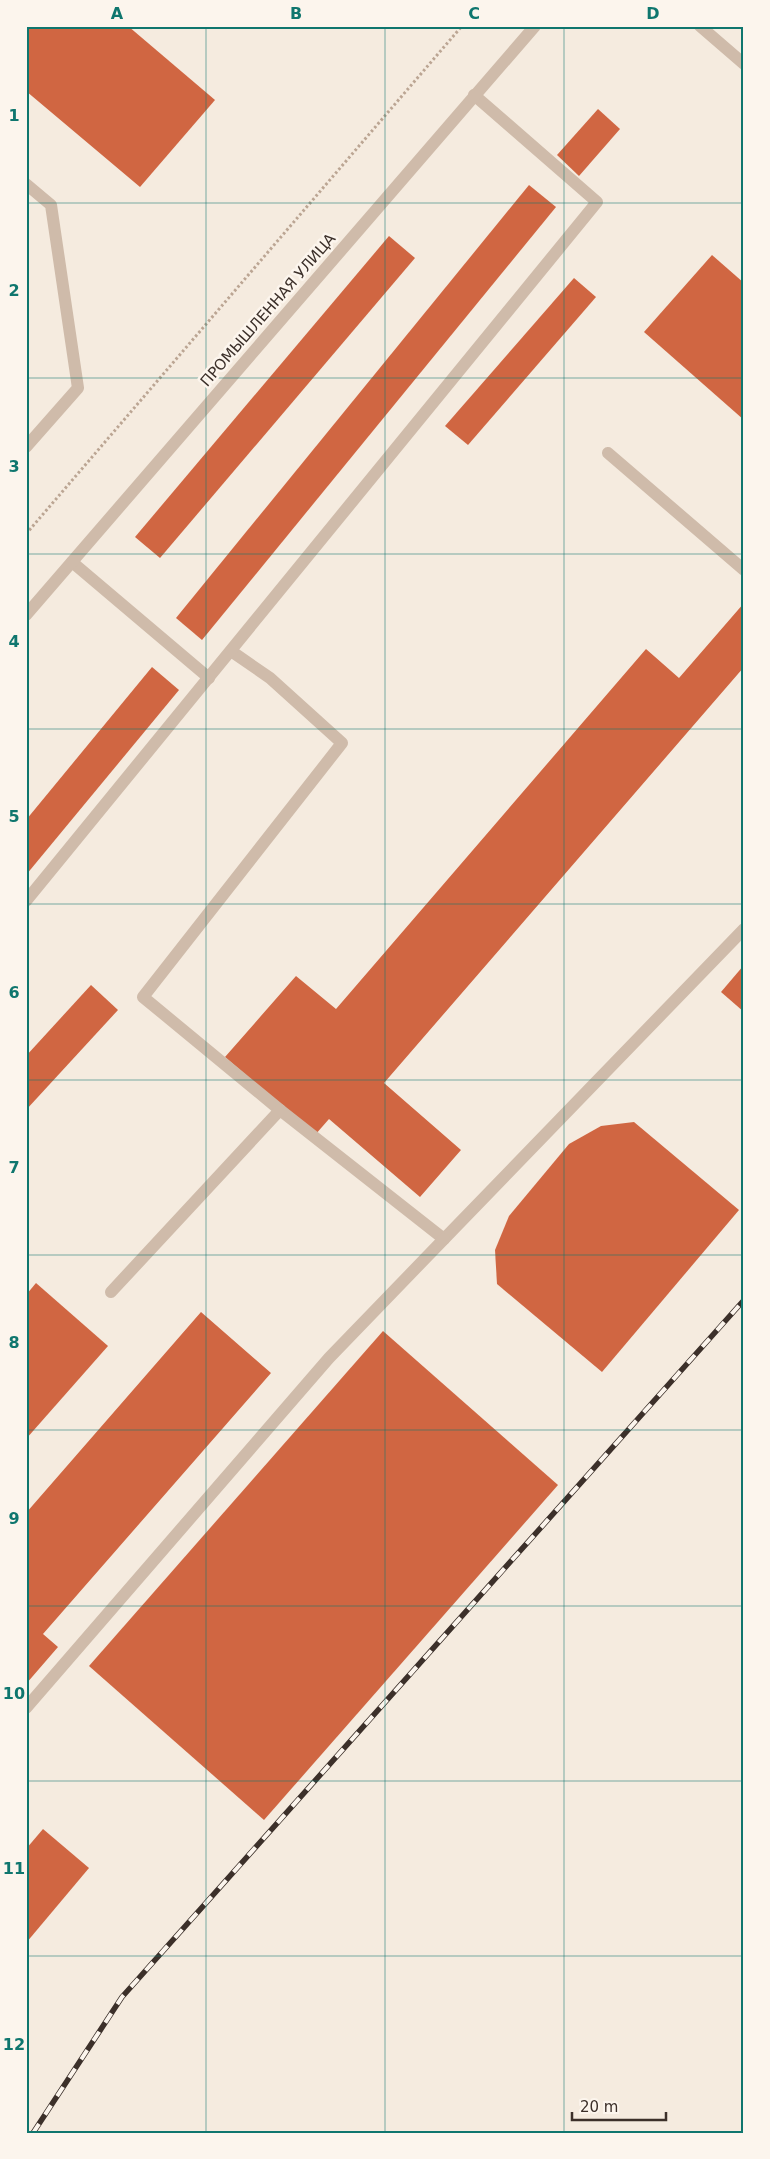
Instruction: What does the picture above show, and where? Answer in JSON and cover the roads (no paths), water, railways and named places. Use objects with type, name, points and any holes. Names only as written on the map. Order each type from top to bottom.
[{"type":"street","name":"ПРОМЫШЛЕННАЯ УЛИЦА","points":[[26,615],[535,26]]},
{"type":"street","points":[[700,26],[744,64]]},
{"type":"street","points":[[26,901],[597,202],[474,95]]},
{"type":"street","points":[[26,184],[51,205],[78,388],[26,447]]},
{"type":"street","points":[[608,453],[744,570]]},
{"type":"street","points":[[72,562],[209,678]]},
{"type":"street","points":[[231,651],[270,678],[342,743],[143,997],[280,1110],[444,1239]]},
{"type":"street","points":[[26,1708],[329,1358],[744,929]]},
{"type":"street","points":[[112,1292],[280,1110]]},
{"type":"railway","points":[[33,2133],[122,1997],[744,1300]]}]
